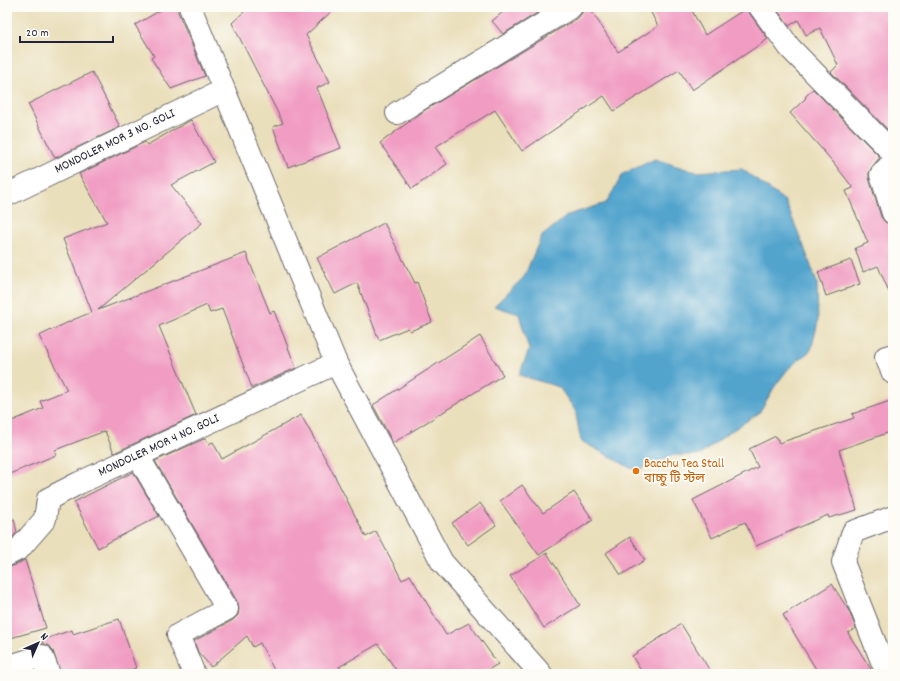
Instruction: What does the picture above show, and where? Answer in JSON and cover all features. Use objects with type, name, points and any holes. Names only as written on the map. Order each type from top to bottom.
[{"type":"street","points":[[190,7],[336,363],[442,562],[541,674]]},
{"type":"street","points":[[397,113],[571,7]]},
{"type":"street","points":[[760,7],[795,53],[888,148],[893,147]]},
{"type":"street","name":"MONDOLER MOR 3 NO. GOLI","points":[[7,195],[224,90]]},
{"type":"street","points":[[893,162],[881,174],[893,213]]},
{"type":"street","points":[[893,355],[886,357],[893,373]]},
{"type":"street","name":"MONDOLER MOR 4 NO. GOLI","points":[[7,555],[19,549],[45,519],[48,499],[336,363]]},
{"type":"street","points":[[138,456],[227,609],[178,635],[194,674]]},
{"type":"street","points":[[886,674],[843,562],[853,532],[893,517]]},
{"type":"street","points":[[7,667],[42,656],[49,674]]},
{"type":"water","points":[[655,159],[696,172],[742,169],[785,201],[817,283],[818,322],[811,350],[789,368],[775,386],[759,413],[727,434],[700,455],[674,455],[636,471],[581,441],[575,410],[559,387],[519,375],[529,350],[519,314],[494,306],[524,277],[541,237],[568,215],[606,203],[623,174]]},
{"type":"building","points":[[166,7],[178,7],[178,12],[205,76],[171,89],[151,58],[154,56],[135,25]]},
{"type":"building","points":[[249,7],[336,7],[306,35],[330,82],[317,88],[341,148],[288,167],[273,127],[283,123],[232,23]]},
{"type":"building","points":[[509,7],[547,7],[503,34],[492,21]]},
{"type":"building","points":[[583,7],[589,7],[618,52],[658,26],[648,7],[690,7],[705,35],[748,7],[750,14],[768,39],[692,90],[679,70],[614,111],[604,96],[522,151],[495,110],[435,147],[447,164],[412,189],[380,143],[425,110],[578,18],[582,13]]},
{"type":"building","points":[[775,7],[893,7],[893,135],[831,72],[838,65],[820,28],[806,35],[798,20],[789,26]]},
{"type":"building","points":[[92,72],[120,127],[55,158],[28,104]]},
{"type":"building","points":[[813,89],[880,157],[872,167],[869,173],[869,178],[881,217],[885,222],[893,225],[893,301],[878,266],[863,272],[855,248],[868,243],[846,191],[853,188],[833,162],[790,113]]},
{"type":"building","points":[[191,120],[214,162],[171,185],[202,223],[98,310],[246,253],[270,313],[274,311],[296,368],[252,388],[222,309],[210,313],[207,305],[159,326],[196,415],[114,453],[105,431],[55,450],[56,455],[7,475],[7,423],[43,408],[40,401],[67,390],[39,336],[92,312],[63,239],[107,222],[79,174],[145,142],[147,145]]},
{"type":"building","points":[[384,223],[415,283],[417,282],[432,322],[410,331],[408,328],[379,340],[357,283],[335,294],[317,258]]},
{"type":"building","points":[[851,260],[860,284],[826,296],[818,272]]},
{"type":"building","points":[[480,336],[503,375],[393,443],[373,405]]},
{"type":"building","points":[[893,400],[893,431],[839,450],[857,510],[829,518],[828,515],[756,546],[745,522],[712,538],[693,500],[758,467],[749,449],[776,436],[779,443],[854,418],[852,414]]},
{"type":"building","points":[[301,415],[366,537],[376,531],[402,580],[410,575],[446,635],[469,623],[498,664],[481,674],[399,674],[378,644],[339,667],[343,674],[276,674],[260,643],[253,647],[247,636],[211,667],[198,652],[194,641],[233,620],[238,615],[238,603],[155,461],[206,438],[208,444],[213,442],[222,459]]},
{"type":"building","points":[[133,472],[159,516],[98,548],[74,502]]},
{"type":"building","points":[[522,485],[543,513],[574,492],[593,520],[539,555],[500,501]]},
{"type":"building","points":[[480,503],[496,525],[468,545],[452,523]]},
{"type":"building","points":[[14,519],[17,532],[7,541],[7,520]]},
{"type":"building","points":[[630,537],[645,560],[621,575],[606,553]]},
{"type":"building","points":[[547,553],[580,605],[544,628],[510,576]]},
{"type":"building","points":[[25,560],[46,628],[7,639],[7,567],[13,566]]},
{"type":"building","points":[[832,584],[849,611],[856,628],[848,633],[874,674],[819,674],[783,615]]},
{"type":"building","points":[[119,619],[136,668],[118,674],[61,674],[50,646],[43,644],[42,640],[72,630],[73,634]]},
{"type":"building","points":[[681,624],[712,674],[643,674],[632,656]]},
{"type":"place","name":"Bacchu Tea Stall বাচ্চু টি স্টল","points":[[636,471]]}]
